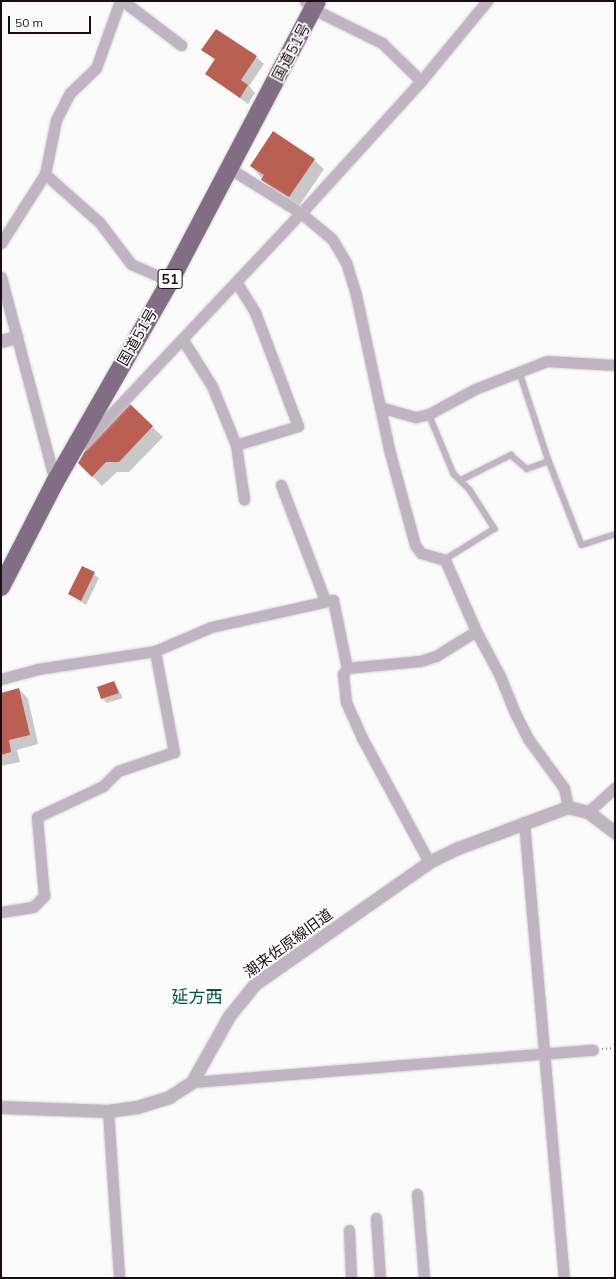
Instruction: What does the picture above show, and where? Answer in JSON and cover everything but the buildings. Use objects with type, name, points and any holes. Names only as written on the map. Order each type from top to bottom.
[{"type":"highway","name":"国道51号","points":[[1,588],[66,462],[170,281],[312,4]]},
{"type":"street","points":[[1,243],[45,174],[56,120],[70,93],[96,68],[122,1],[181,45]]},
{"type":"street","points":[[66,462],[237,283],[301,213],[421,81],[487,1]]},
{"type":"street","points":[[312,4],[382,44],[421,81]]},
{"type":"street","points":[[229,168],[301,213],[332,239],[346,262],[380,407],[415,545],[421,553],[445,560],[476,632],[500,676],[514,713],[529,740],[564,788],[568,807],[588,812],[615,832]]},
{"type":"street","points":[[45,174],[100,223],[132,264],[170,281]]},
{"type":"street","points":[[1,277],[16,337],[47,446],[55,482]]},
{"type":"street","points":[[236,445],[298,426],[255,312],[237,283]]},
{"type":"street","points":[[1,341],[16,337]]},
{"type":"street","points":[[183,340],[212,386],[236,445],[244,499]]},
{"type":"street","points":[[380,407],[416,417],[429,414],[475,389],[519,370],[547,361],[615,365]]},
{"type":"street","points":[[281,485],[325,600]]},
{"type":"street","points":[[1,678],[38,669],[155,651],[211,626],[274,614],[325,600],[333,600],[347,668],[343,674],[346,702],[362,738],[430,862]]},
{"type":"street","points":[[347,668],[420,661],[436,656],[476,632]]},
{"type":"street","points":[[1,912],[33,907],[44,896],[37,817],[103,786],[118,771],[174,752],[155,651]]},
{"type":"street","points":[[588,812],[615,788]]},
{"type":"street","name":"潮来佐原線旧道","points":[[1,1107],[108,1111],[154,1103],[182,1090],[192,1082],[229,1016],[255,984],[430,862],[524,822],[568,807]]},
{"type":"street","points":[[524,822],[546,1054],[564,1278]]},
{"type":"street","points":[[192,1082],[593,1050]]},
{"type":"street","points":[[108,1111],[119,1278]]},
{"type":"street","points":[[417,1194],[424,1278]]},
{"type":"street","points":[[376,1218],[380,1278]]},
{"type":"street","points":[[349,1230],[351,1278]]},
{"type":"lane","points":[[519,370],[549,461],[582,545],[615,534]]},
{"type":"lane","points":[[429,414],[454,474],[470,490],[495,529],[445,560]]},
{"type":"lane","points":[[461,480],[511,455],[526,469],[549,461]]},
{"type":"district","name":"延方西","points":[[197,997]]}]
